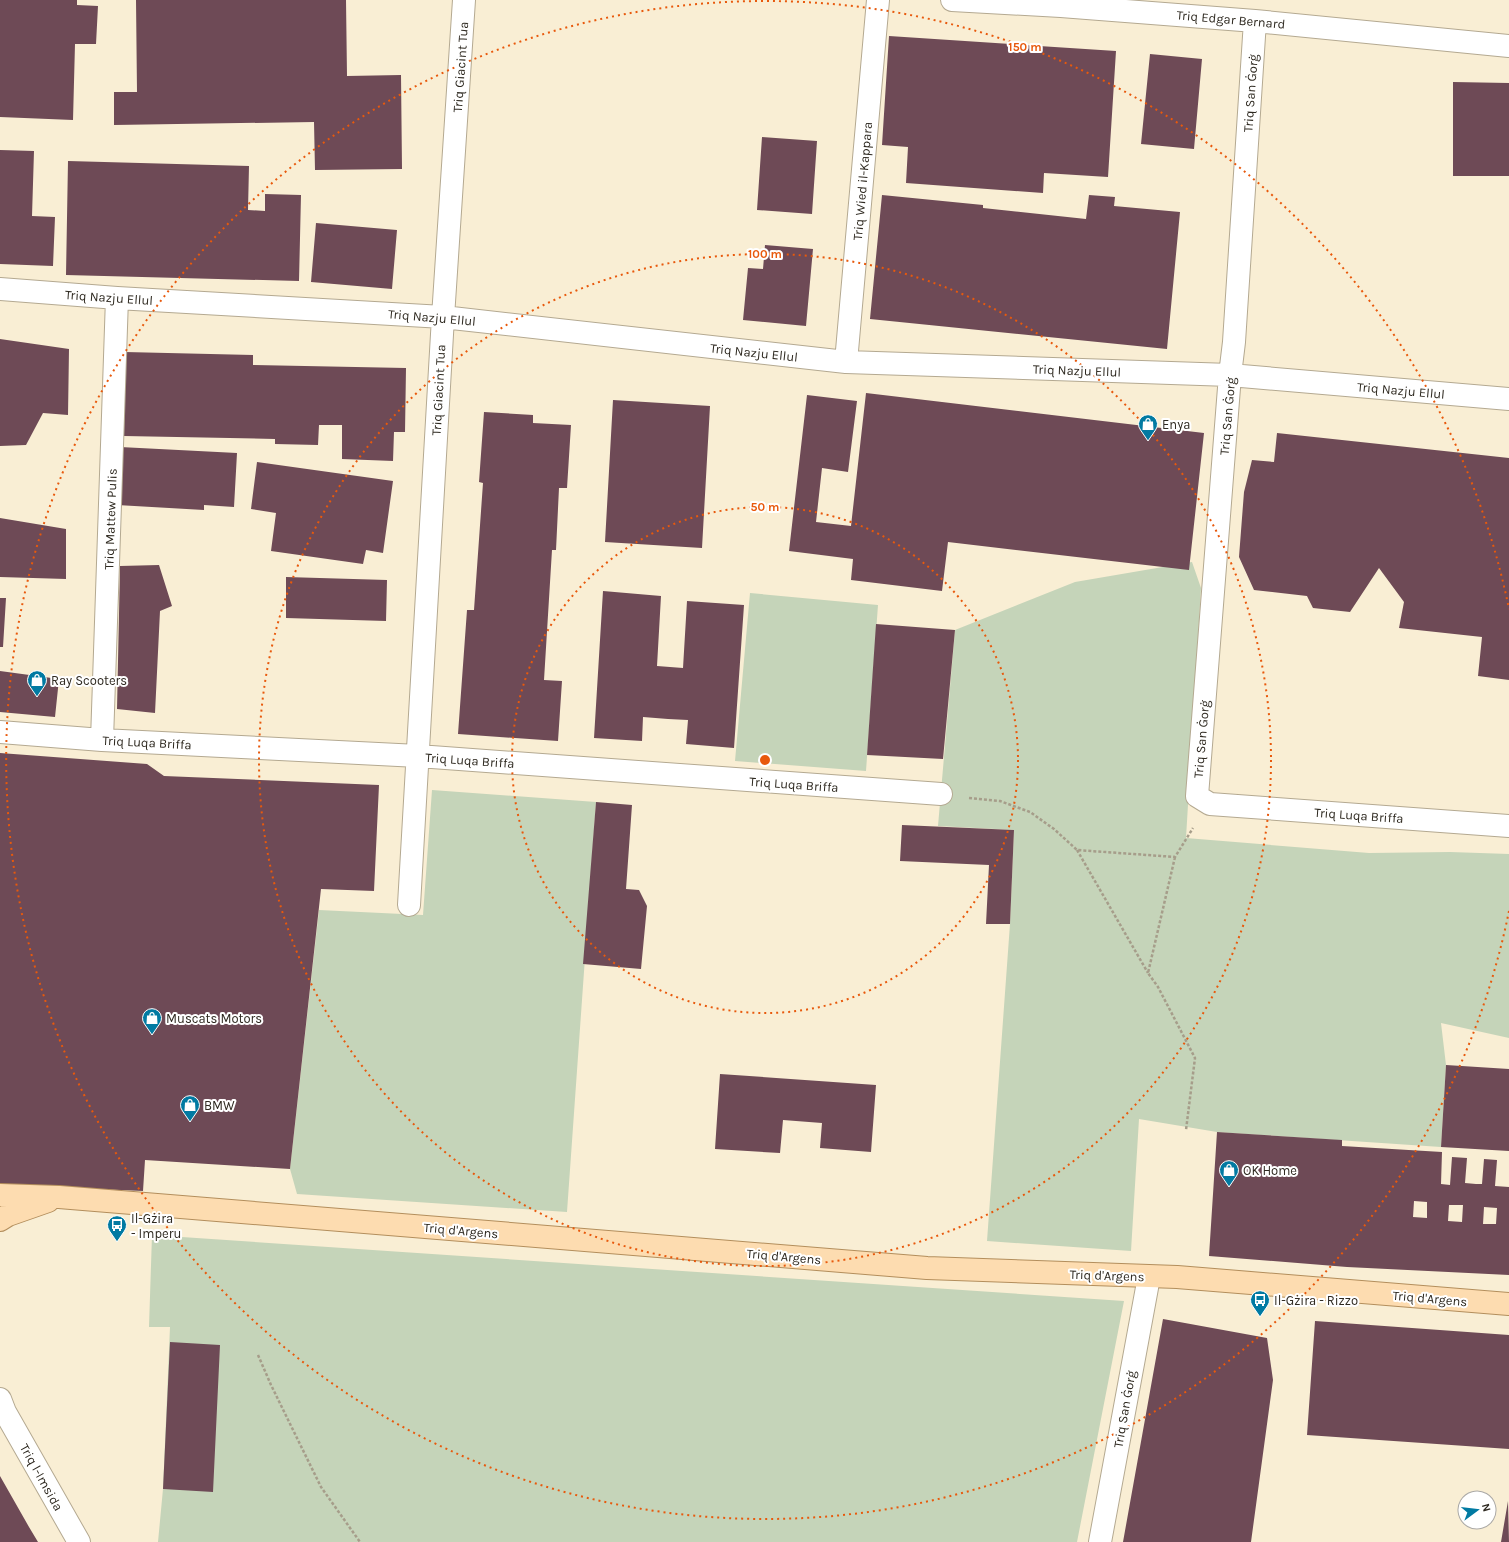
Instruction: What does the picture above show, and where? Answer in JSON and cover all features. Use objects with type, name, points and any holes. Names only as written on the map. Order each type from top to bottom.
[{"type":"main road","name":"Triq d'Argens","points":[[0,1195],[59,1197],[927,1268],[1177,1277],[1509,1304]]},
{"type":"main road","name":"Triq d'Argens","points":[[0,1220],[8,1215],[59,1197]]},
{"type":"street","name":"Triq Giacint Tua","points":[[409,905],[442,317],[464,0]]},
{"type":"street","name":"Triq Wied il-Kappara","points":[[846,362],[878,0]]},
{"type":"street","name":"Triq Edgar Bernard","points":[[952,0],[1061,3],[1254,20],[1509,46]]},
{"type":"street","name":"Triq San Ġorġ","points":[[1210,804],[1197,796],[1230,375],[1234,342],[1254,20]]},
{"type":"street","name":"Triq Nazju Ellul","points":[[0,289],[117,298],[442,317],[846,362],[1230,375],[1509,399]]},
{"type":"street","name":"Triq Mattew Pulis","points":[[102,740],[117,298]]},
{"type":"street","name":"Triq Luqa Briffa","points":[[0,732],[102,740],[418,756],[941,794]]},
{"type":"street","name":"Triq Luqa Briffa","points":[[1210,804],[1509,826]]},
{"type":"street","name":"Triq San Ġorġ","points":[[1100,1542],[1149,1277]]},
{"type":"street","name":"Triq l-Imsida","points":[[2,1406],[79,1542]]},
{"type":"path","points":[[941,794],[1000,801],[1030,812],[1054,829],[1077,850],[1148,973],[1158,987],[1195,1058],[1186,1130]]},
{"type":"path","points":[[1148,973],[1175,857],[1186,838],[1210,804]]},
{"type":"path","points":[[1077,850],[1175,857]]},
{"type":"path","points":[[258,1354],[271,1385],[321,1487],[360,1542]]},
{"type":"green space","points":[[1192,562],[1201,588],[1186,838],[1369,853],[1450,852],[1509,854],[1509,1038],[1441,1023],[1446,1065],[1441,1147],[1217,1132],[1139,1119],[1131,1251],[987,1241],[1010,924],[1014,830],[938,826],[955,630],[1075,582]]},
{"type":"green space","points":[[750,593],[878,605],[866,771],[735,761]]},
{"type":"green space","points":[[432,790],[596,802],[567,1212],[297,1194],[290,1169],[319,910],[423,915]]},
{"type":"green space","points":[[152,1235],[1124,1301],[1077,1542],[158,1542],[163,1489],[170,1327],[149,1327]]},
{"type":"building","points":[[0,0],[77,0],[77,5],[98,6],[96,44],[75,44],[73,120],[0,117]]},
{"type":"building","points":[[136,0],[346,0],[347,76],[401,75],[402,169],[315,170],[314,122],[114,125],[114,92],[137,92]]},
{"type":"building","points":[[889,36],[1116,51],[1108,177],[1044,173],[1043,193],[906,183],[908,147],[882,145]]},
{"type":"building","points":[[1150,54],[1202,59],[1194,149],[1141,144]]},
{"type":"building","points":[[1453,82],[1509,83],[1509,176],[1453,176]]},
{"type":"building","points":[[762,137],[817,141],[812,214],[757,210]]},
{"type":"building","points":[[0,150],[34,151],[32,216],[55,217],[53,266],[0,264]]},
{"type":"building","points":[[68,161],[249,166],[248,210],[265,211],[265,194],[301,195],[299,281],[66,275]]},
{"type":"building","points":[[882,195],[983,205],[983,208],[1086,219],[1089,195],[1115,197],[1114,206],[1180,212],[1167,349],[870,319]]},
{"type":"building","points":[[316,223],[397,230],[392,289],[311,282]]},
{"type":"building","points":[[765,245],[813,249],[806,326],[743,320],[748,268],[763,269]]},
{"type":"building","points":[[0,339],[69,349],[68,415],[43,413],[26,445],[0,446]]},
{"type":"building","points":[[125,352],[253,355],[253,365],[406,368],[405,432],[394,432],[393,461],[342,459],[342,425],[319,425],[318,445],[275,444],[275,439],[124,436]]},
{"type":"building","points":[[866,393],[1204,433],[1189,570],[948,542],[942,591],[851,580],[853,559],[789,551],[807,395],[857,401],[848,472],[822,468],[816,522],[851,526]]},
{"type":"building","points":[[613,400],[710,406],[702,548],[605,542]]},
{"type":"building","points":[[484,412],[533,415],[533,423],[571,425],[567,488],[559,488],[556,550],[552,550],[544,680],[562,681],[558,741],[458,734],[467,610],[474,610],[483,483],[479,482]]},
{"type":"building","points":[[1277,433],[1509,458],[1509,680],[1478,676],[1482,637],[1399,628],[1404,602],[1379,568],[1350,612],[1313,608],[1307,596],[1254,590],[1239,557],[1244,492],[1252,460],[1274,462]]},
{"type":"building","points":[[120,447],[237,453],[234,507],[204,505],[204,510],[117,505]]},
{"type":"building","points":[[257,462],[393,481],[383,553],[366,550],[363,564],[271,551],[276,513],[251,509]]},
{"type":"building","points":[[0,518],[66,529],[66,579],[0,577]]},
{"type":"building","points":[[159,565],[172,606],[160,611],[155,713],[117,709],[120,566]]},
{"type":"building","points":[[286,577],[387,580],[386,621],[286,618]]},
{"type":"building","points":[[603,591],[661,596],[657,666],[683,668],[687,601],[744,605],[734,748],[686,744],[688,720],[643,717],[642,741],[594,738]]},
{"type":"building","points":[[0,598],[6,598],[3,647],[0,647]]},
{"type":"building","points":[[876,624],[955,630],[943,759],[867,755]]},
{"type":"building","points":[[0,671],[59,679],[55,717],[0,712]]},
{"type":"building","name":"Muscats Motors","points":[[0,753],[147,764],[164,776],[379,785],[374,891],[321,889],[290,1169],[145,1160],[143,1191],[0,1185]]},
{"type":"building","points":[[596,802],[632,805],[626,889],[639,890],[647,906],[641,969],[583,964]]},
{"type":"building","points":[[902,825],[1014,830],[1010,924],[986,924],[989,865],[900,861]]},
{"type":"building","points":[[1446,1065],[1509,1069],[1509,1151],[1441,1147]]},
{"type":"building","points":[[720,1074],[876,1085],[871,1152],[820,1148],[822,1123],[783,1120],[780,1153],[715,1149]]},
{"type":"building","points":[[1217,1132],[1342,1140],[1342,1146],[1442,1152],[1441,1184],[1450,1185],[1452,1157],[1467,1158],[1465,1183],[1476,1184],[1482,1184],[1484,1159],[1497,1160],[1495,1186],[1509,1187],[1509,1275],[1347,1267],[1209,1256]],"holes":[[[1414,1201],[1427,1202],[1427,1218],[1413,1217]],[[1449,1205],[1463,1205],[1462,1222],[1448,1221]],[[1484,1207],[1497,1208],[1496,1224],[1483,1224]]]},
{"type":"building","points":[[1163,1319],[1267,1338],[1273,1380],[1251,1542],[1123,1542]]},
{"type":"building","points":[[1315,1321],[1509,1335],[1509,1449],[1307,1435]]},
{"type":"building","points":[[170,1342],[220,1345],[213,1492],[163,1489]]},
{"type":"building","points":[[0,1476],[29,1527],[38,1542],[0,1542]]},
{"type":"building","points":[[1508,1501],[1509,1542],[1501,1542]]},
{"type":"place","name":"Enya","points":[[1148,441]]},
{"type":"place","name":"Ray Scooters","points":[[37,697]]},
{"type":"place","name":"Muscats Motors","points":[[152,1035]]},
{"type":"place","name":"BMW","points":[[190,1122]]},
{"type":"place","name":"OK Home","points":[[1229,1187]]},
{"type":"place","name":"Il-Gżira - Imperu","points":[[117,1242]]},
{"type":"place","name":"Il-Gżira - Rizzo","points":[[1260,1317]]}]
